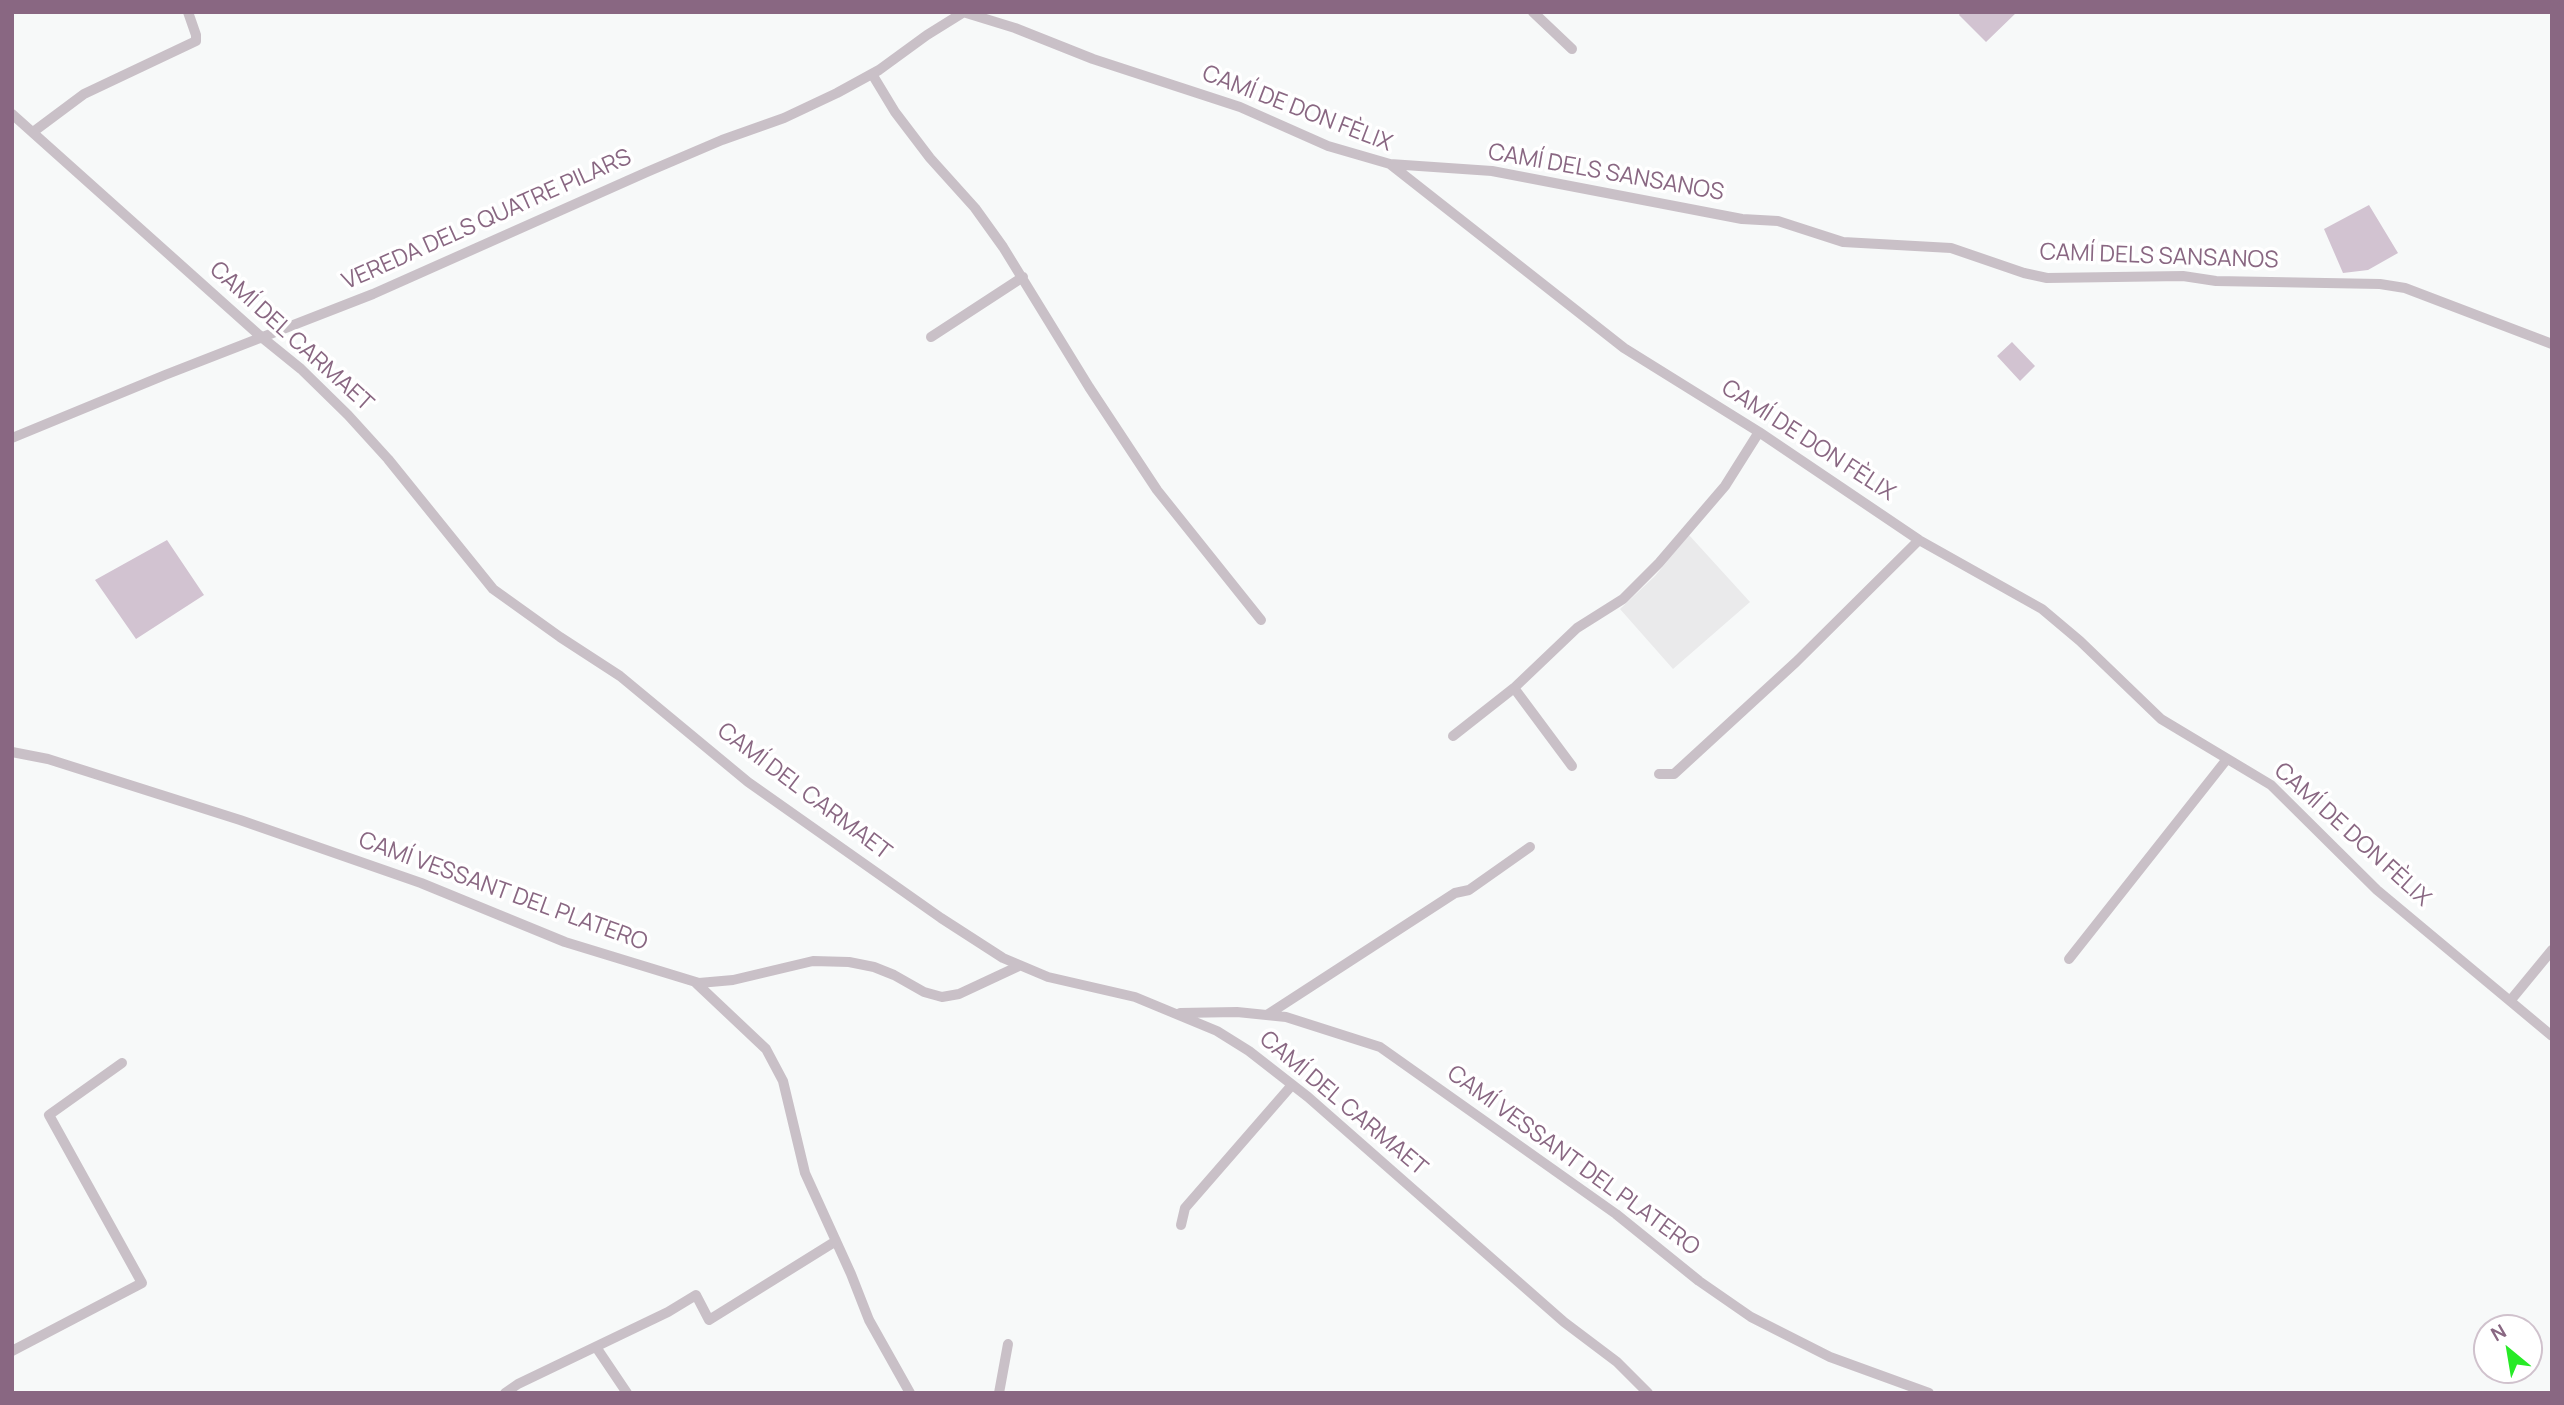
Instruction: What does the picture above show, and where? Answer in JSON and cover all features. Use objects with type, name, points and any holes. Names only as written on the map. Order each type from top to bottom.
[{"type":"street","points":[[33,132],[84,94],[196,41],[197,35],[188,12]]},
{"type":"street","name":"VEREDA DELS QUATRE PILARS","points":[[12,438],[373,294],[564,207],[722,140],[784,118],[872,74],[927,34],[964,12]]},
{"type":"street","name":"CAMÍ DE DON FÈLIX","points":[[964,12],[1015,28],[1093,60],[1240,107],[1328,146],[1390,164],[1625,348],[1759,432],[1919,540],[2042,609],[2080,640],[2161,719],[2271,785],[2377,890],[2552,1036]]},
{"type":"street","points":[[1533,12],[1572,49]]},
{"type":"street","points":[[872,74],[895,112],[930,158],[975,208],[1023,277],[1089,387],[1157,490],[1261,620]]},
{"type":"street","name":"CAMÍ DEL CARMAET","points":[[12,114],[301,369],[348,415],[388,459],[494,589],[620,676],[748,782],[941,918],[1019,966],[1048,977],[1135,997],[1217,1031],[1249,1051],[1292,1085],[1564,1322],[1617,1363],[1648,1393]]},
{"type":"street","name":"CAMÍ DELS SANSANOS","points":[[1390,164],[1492,171],[1742,219],[1778,221],[1843,242],[1951,248],[2047,278],[2183,276],[2216,281],[2380,284],[2405,288],[2552,344]]},
{"type":"street","points":[[931,337],[1023,277]]},
{"type":"street","points":[[1453,736],[1514,688],[1577,628],[1623,599],[1659,563],[1725,485],[1759,432]]},
{"type":"street","points":[[1659,775],[1674,774],[1796,662],[1919,540]]},
{"type":"street","points":[[1514,688],[1572,766]]},
{"type":"street","name":"CAMÍ VESSANT DEL PLATERO","points":[[12,752],[48,759],[240,820],[421,883],[565,942],[695,982],[733,980],[813,961],[849,962],[874,967],[924,992],[942,997],[960,995],[1019,966]]},
{"type":"street","points":[[2069,959],[2227,759]]},
{"type":"street","points":[[1268,1015],[1455,893],[1469,890],[1530,847]]},
{"type":"street","points":[[2510,1001],[2552,950]]},
{"type":"street","points":[[695,982],[766,1049],[783,1081],[805,1173],[869,1320],[910,1393]]},
{"type":"street","name":"CAMÍ VESSANT DEL PLATERO","points":[[1178,1013],[1237,1012],[1286,1017],[1380,1047],[1616,1214],[1699,1281],[1751,1317],[1830,1357],[1929,1393]]},
{"type":"street","points":[[12,1352],[142,1283],[49,1115],[122,1063]]},
{"type":"street","points":[[1181,1225],[1185,1208],[1292,1085]]},
{"type":"street","points":[[505,1393],[518,1384],[668,1312],[696,1295],[709,1320],[836,1241]]},
{"type":"street","points":[[999,1393],[1008,1343]]},
{"type":"street","points":[[596,1347],[627,1393]]},
{"type":"shaded area","points":[[1961,12],[2017,12],[1986,42],[1959,15]]},
{"type":"shaded area","points":[[2369,205],[2398,253],[2368,270],[2343,273],[2324,229]]},
{"type":"shaded area","points":[[2012,342],[2035,366],[2020,381],[1997,356]]},
{"type":"shaded area","points":[[1689,535],[1750,602],[1673,669],[1620,609],[1655,576]]},
{"type":"shaded area","points":[[167,540],[204,595],[136,639],[95,580]]}]
